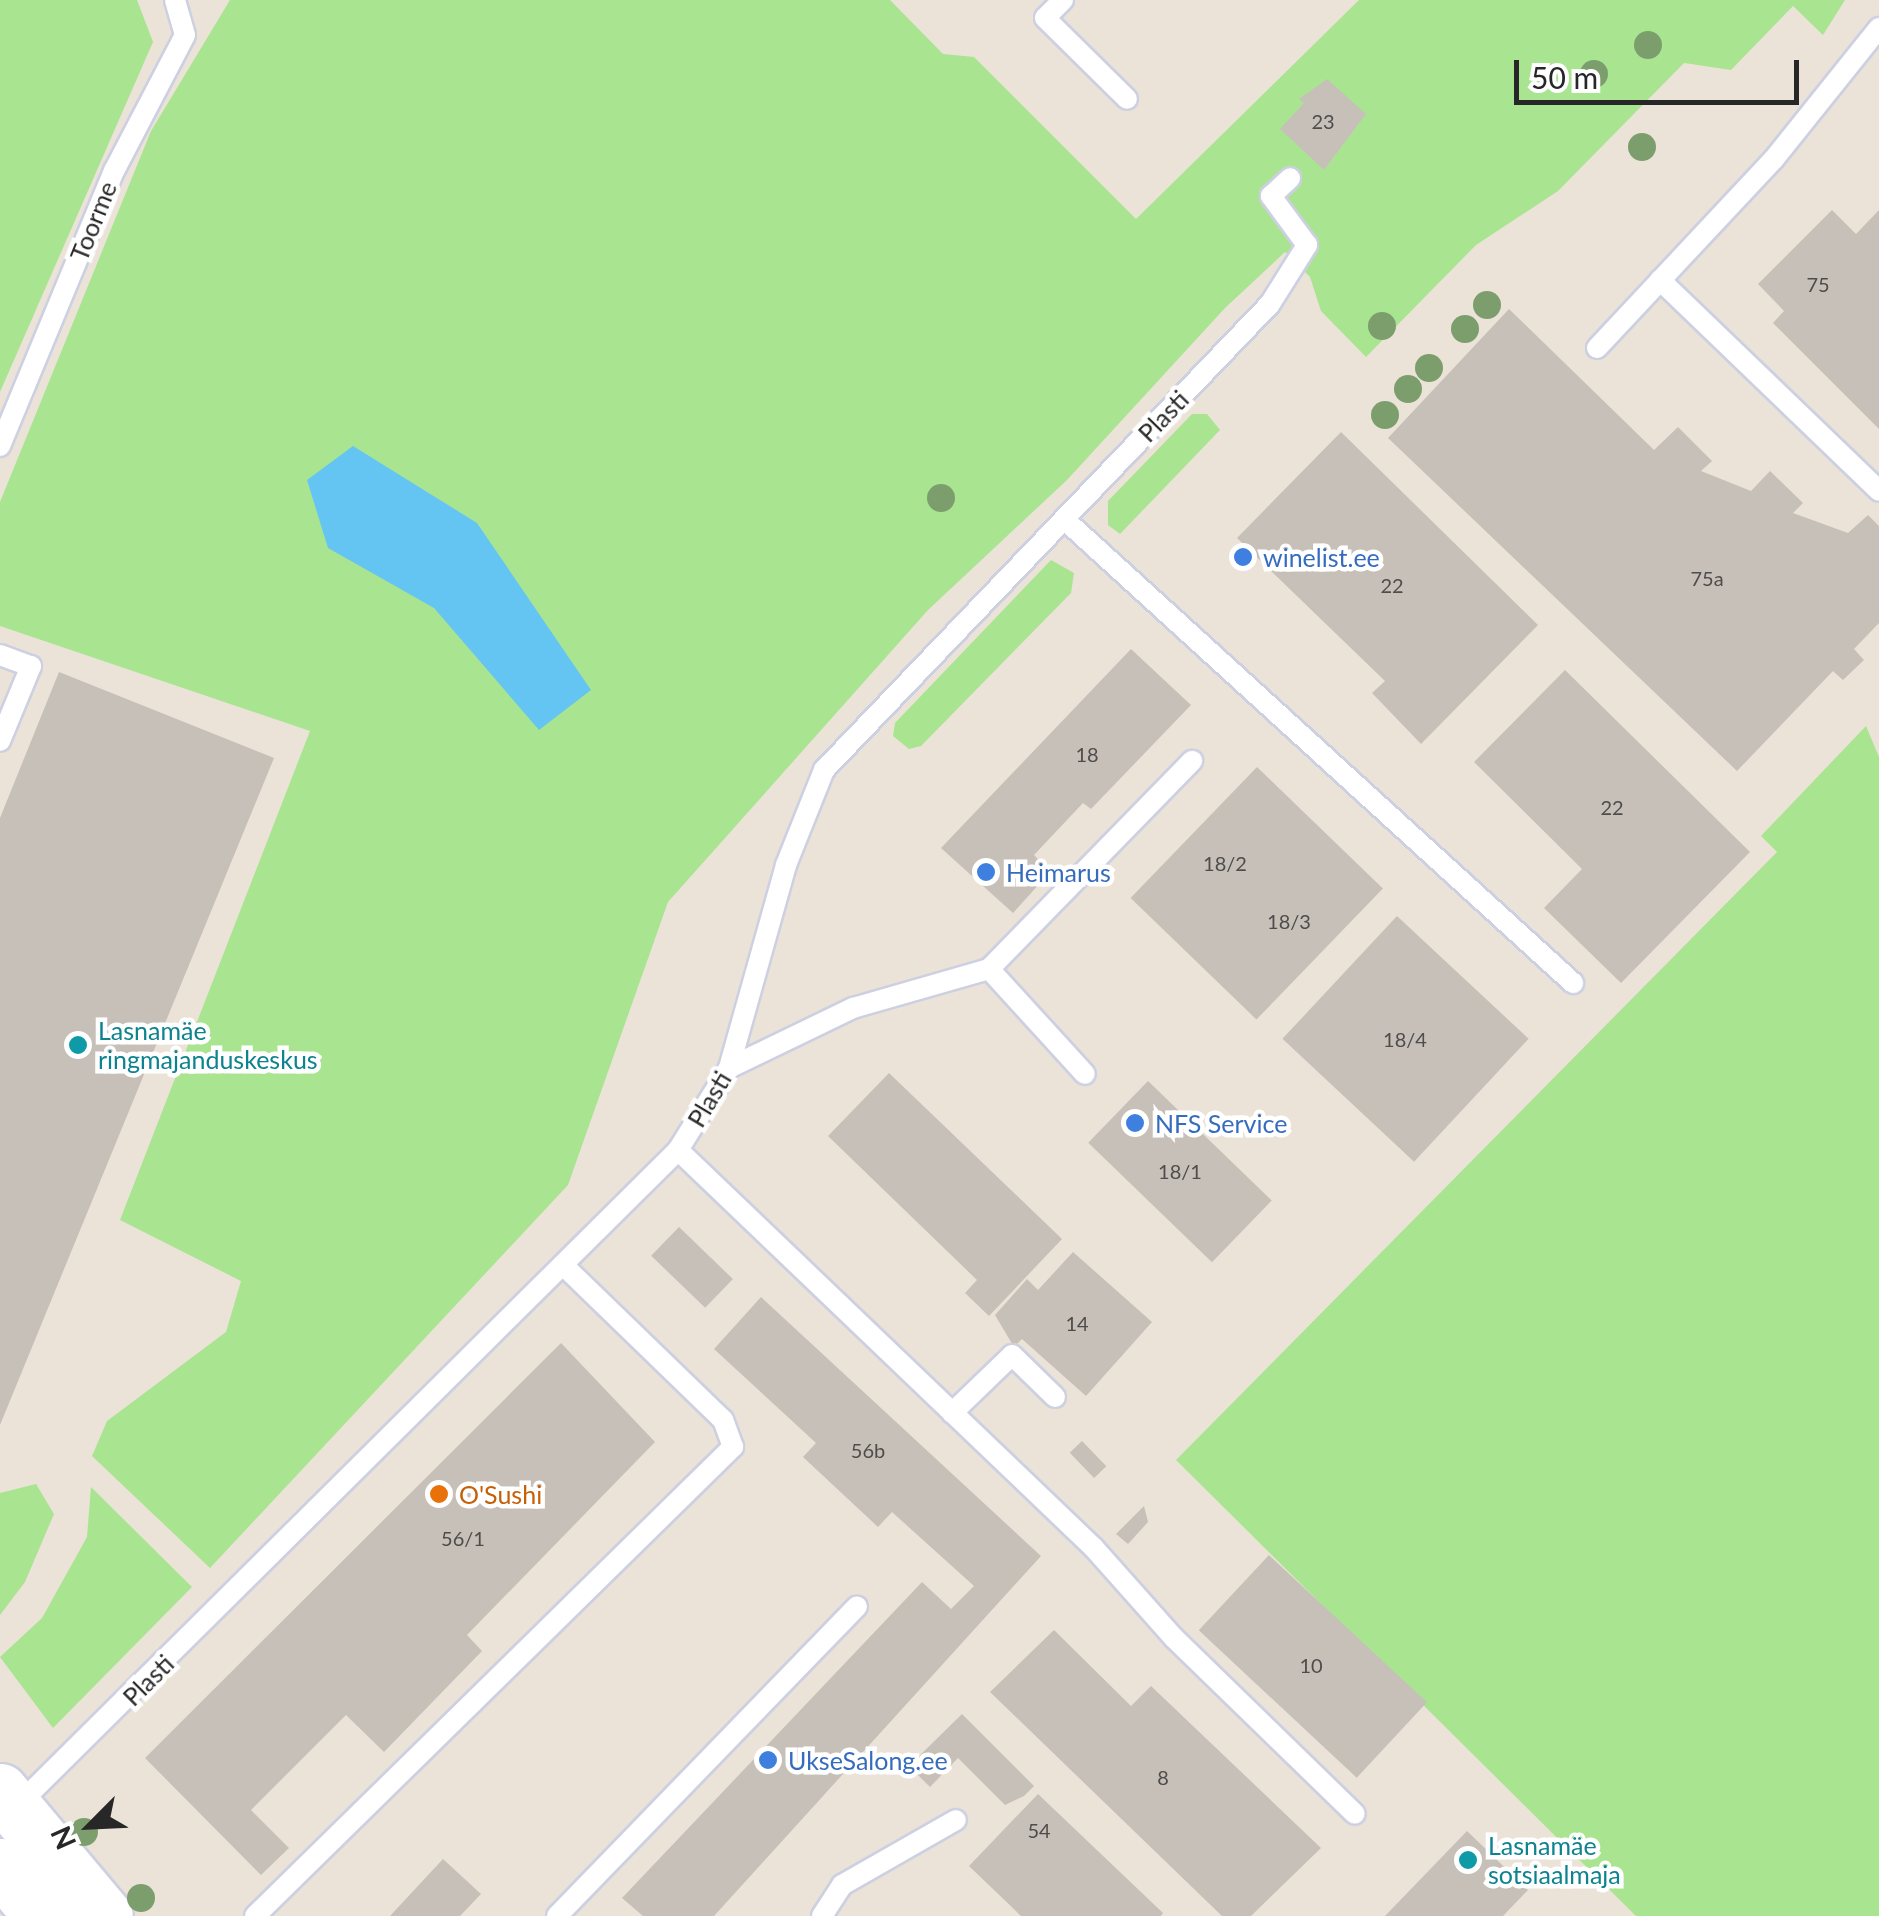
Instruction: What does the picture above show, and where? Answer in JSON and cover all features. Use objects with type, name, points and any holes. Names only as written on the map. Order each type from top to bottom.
[{"type":"main road","points":[[5,1807],[105,1916]]},
{"type":"main road","points":[[0,1866],[42,1916]]},
{"type":"lane","name":"Toorme","points":[[0,446],[114,172],[185,34],[176,0]]},
{"type":"lane","points":[[1063,0],[1045,18],[1127,99]]},
{"type":"lane","points":[[1596,348],[1774,159],[1879,28]]},
{"type":"lane","name":"Plasti","points":[[5,1807],[678,1150],[729,1068],[786,865],[824,770],[1270,304],[1307,246],[1271,196],[1290,178]]},
{"type":"lane","points":[[1660,280],[1879,490]]},
{"type":"lane","points":[[1064,519],[1573,983]]},
{"type":"lane","points":[[0,655],[31,666],[0,741]]},
{"type":"lane","points":[[729,1068],[853,1008],[990,969],[1192,761]]},
{"type":"lane","points":[[990,969],[1085,1074]]},
{"type":"lane","points":[[678,1150],[952,1413],[1354,1814]]},
{"type":"lane","points":[[255,1916],[732,1447],[723,1420],[563,1265]]},
{"type":"lane","points":[[952,1413],[1012,1355],[1056,1397]]},
{"type":"lane","points":[[556,1916],[857,1606]]},
{"type":"lane","points":[[822,1916],[842,1886],[956,1820]]},
{"type":"green space","points":[[0,0],[137,0],[153,42],[0,392]]},
{"type":"green space","points":[[230,0],[890,0],[943,54],[974,57],[1136,219],[1359,0],[1845,0],[1823,35],[1793,6],[1731,70],[1684,63],[1558,191],[1476,245],[1366,357],[1321,311],[1310,277],[1285,252],[1225,308],[1067,480],[928,610],[668,902],[568,1185],[210,1568],[92,1456],[107,1421],[226,1332],[241,1281],[120,1220],[310,731],[0,626],[0,502],[151,131]]},
{"type":"green space","points":[[1192,414],[1207,414],[1220,430],[1120,534],[1108,525],[1108,501]]},
{"type":"green space","points":[[1051,560],[1074,573],[1071,593],[921,746],[909,749],[893,736],[895,723]]},
{"type":"green space","points":[[1866,726],[1879,757],[1879,1916],[1636,1916],[1176,1460],[1777,852],[1761,836]]},
{"type":"green space","points":[[36,1484],[54,1514],[25,1582],[0,1615],[0,1493]]},
{"type":"green space","points":[[91,1487],[192,1587],[53,1728],[0,1657],[42,1618],[87,1537]]},
{"type":"water","points":[[353,446],[477,523],[591,690],[539,730],[434,608],[328,548],[307,480]]},
{"type":"building","points":[[1327,79],[1366,114],[1324,170],[1280,129],[1304,103],[1299,99]]},
{"type":"building","points":[[1832,210],[1856,234],[1879,210],[1879,429],[1773,323],[1784,311],[1758,284]]},
{"type":"building","points":[[1509,309],[1654,450],[1678,427],[1712,461],[1701,471],[1751,491],[1770,471],[1803,503],[1793,513],[1848,533],[1868,515],[1879,526],[1879,623],[1854,649],[1864,660],[1843,680],[1833,671],[1737,771],[1388,438]]},
{"type":"building","points":[[1341,432],[1538,625],[1421,744],[1372,693],[1385,681],[1237,538]]},
{"type":"building","points":[[1131,649],[1191,705],[1091,809],[1083,803],[1034,855],[1050,872],[1013,913],[941,848]]},
{"type":"building","points":[[1565,670],[1750,852],[1621,983],[1544,908],[1582,869],[1474,762]]},
{"type":"building","name":"Lasnamäe ringmajanduskeskus","points":[[59,672],[274,758],[0,1425],[0,818]]},
{"type":"building","points":[[1257,767],[1383,889],[1256,1019],[1131,898]]},
{"type":"building","points":[[1397,916],[1529,1039],[1414,1162],[1282,1039]]},
{"type":"building","points":[[889,1073],[1062,1239],[989,1316],[965,1293],[977,1280],[828,1136]]},
{"type":"building","points":[[1148,1081],[1272,1200],[1212,1262],[1088,1143]]},
{"type":"building","points":[[679,1227],[733,1279],[705,1308],[651,1256]]},
{"type":"building","points":[[1073,1252],[1152,1322],[1086,1396],[1022,1339],[1014,1347],[995,1315],[1027,1279],[1038,1290]]},
{"type":"building","points":[[761,1297],[1041,1556],[714,1916],[643,1916],[622,1898],[922,1582],[951,1609],[974,1586],[892,1512],[878,1527],[803,1457],[816,1443],[714,1349]]},
{"type":"building","points":[[561,1343],[655,1442],[467,1635],[482,1651],[384,1752],[346,1715],[251,1810],[289,1848],[261,1875],[145,1758]]},
{"type":"building","points":[[1082,1441],[1106,1466],[1094,1478],[1070,1453]]},
{"type":"building","points":[[1144,1506],[1148,1522],[1128,1544],[1116,1534]]},
{"type":"building","points":[[1269,1555],[1427,1702],[1357,1778],[1199,1630]]},
{"type":"building","points":[[1054,1630],[1131,1706],[1151,1686],[1321,1848],[1251,1916],[1222,1916],[990,1692]]},
{"type":"building","points":[[962,1714],[1034,1786],[1024,1796],[1005,1805],[958,1758],[930,1787],[909,1766]]},
{"type":"building","points":[[1038,1794],[1163,1913],[1161,1916],[1021,1916],[969,1866]]},
{"type":"building","name":"Lasnamäe sotsiaalmaja","points":[[1467,1831],[1528,1890],[1503,1916],[1385,1916]]},
{"type":"building","points":[[443,1859],[481,1894],[460,1916],[390,1916]]},
{"type":"place","name":"winelist.ee","points":[[1243,557]]},
{"type":"place","name":"Heimarus","points":[[986,872]]},
{"type":"place","name":"Lasnamäe ringmajanduskeskus","points":[[78,1045]]},
{"type":"place","name":"NFS Service","points":[[1135,1123]]},
{"type":"place","name":"O'Sushi","points":[[439,1494]]},
{"type":"place","name":"UkseSalong.ee","points":[[768,1760]]},
{"type":"place","name":"Lasnamäe sotsiaalmaja","points":[[1468,1860]]}]
